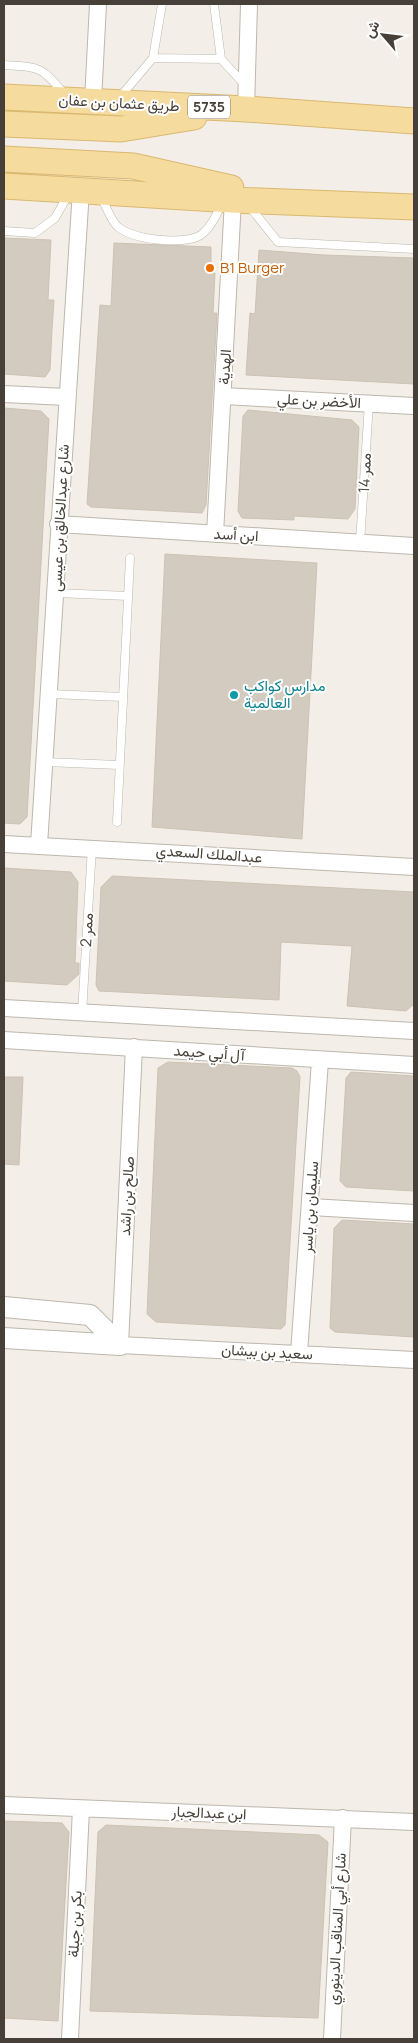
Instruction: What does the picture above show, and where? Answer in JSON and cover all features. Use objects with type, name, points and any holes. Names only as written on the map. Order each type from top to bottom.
[{"type":"main road","name":"طريق عثمان بن عفان","points":[[4,97],[92,101],[246,98],[414,121]]},
{"type":"main road","points":[[4,124],[121,128],[246,98]]},
{"type":"main road","points":[[4,159],[133,166],[304,204]]},
{"type":"main road","points":[[4,186],[304,204],[414,207]]},
{"type":"street","points":[[92,101],[98,4]]},
{"type":"street","points":[[246,98],[249,4]]},
{"type":"street","name":"شارع عبدالخالق بن عيسى","points":[[39,845],[50,694],[66,397],[83,190]]},
{"type":"street","name":"الهدية","points":[[215,534],[234,200]]},
{"type":"street","points":[[4,394],[66,397]]},
{"type":"street","name":"الأخضر بن علي","points":[[223,396],[414,406]]},
{"type":"street","name":"ابن أسد","points":[[58,524],[414,546]]},
{"type":"street","name":"عبدالملك السعدي","points":[[4,844],[92,847],[414,867]]},
{"type":"street","points":[[4,1008],[414,1031]]},
{"type":"street","name":"آل أبي حيمد","points":[[4,1040],[134,1047],[320,1061],[414,1065]]},
{"type":"street","name":"صالح بن راشد","points":[[120,1345],[134,1047]]},
{"type":"street","name":"سليمان بن ياسر","points":[[299,1353],[320,1061]]},
{"type":"street","points":[[311,1207],[414,1213]]},
{"type":"street","points":[[4,1307],[90,1315],[120,1345]]},
{"type":"street","name":"سعيد بن بيشان","points":[[4,1338],[414,1360]]},
{"type":"street","name":"ابن عبدالجبار","points":[[4,1805],[414,1822]]},
{"type":"street","name":"بكر بن جبلة","points":[[70,2039],[81,1809]]},
{"type":"street","name":"شارع أبي المناقب الدينوري","points":[[332,2039],[343,1818]]},
{"type":"lane","points":[[153,58],[162,4]]},
{"type":"lane","points":[[214,4],[221,59],[246,98]]},
{"type":"lane","points":[[4,65],[36,67],[51,78],[92,101],[153,58],[221,59]]},
{"type":"lane","points":[[4,231],[35,233],[55,218],[83,190],[117,226],[136,237],[161,240],[198,236],[234,200],[278,242],[414,249]]},
{"type":"lane","name":"ممر 14","points":[[360,543],[369,403]]},
{"type":"lane","points":[[116,822],[130,558]]},
{"type":"lane","points":[[56,593],[128,596]]},
{"type":"lane","points":[[50,694],[123,697]]},
{"type":"lane","points":[[45,762],[119,764]]},
{"type":"lane","name":"ممر 2","points":[[82,1013],[92,847]]},
{"type":"building","points":[[4,238],[51,240],[48,300],[54,300],[50,370],[45,377],[4,374]]},
{"type":"building","points":[[114,243],[211,247],[211,273],[215,273],[213,313],[217,313],[206,505],[202,513],[91,507],[87,504],[100,305],[111,306]]},
{"type":"building","points":[[259,250],[324,255],[414,258],[414,384],[246,375],[250,313],[255,314]]},
{"type":"building","points":[[4,408],[41,411],[49,419],[27,817],[20,824],[4,823]]},
{"type":"building","points":[[248,410],[352,420],[359,427],[355,509],[348,519],[294,516],[294,520],[242,518],[238,511],[243,416]]},
{"type":"building","name":"مدارس كواكب العالمية","points":[[165,554],[317,563],[302,839],[152,827]]},
{"type":"building","points":[[4,868],[71,872],[78,882],[75,963],[79,963],[79,974],[67,985],[4,981]]},
{"type":"building","points":[[112,876],[414,892],[414,1004],[406,1011],[347,1006],[352,946],[281,942],[279,1000],[99,991],[96,985],[101,887]]},
{"type":"building","points":[[168,1062],[292,1068],[297,1071],[300,1077],[285,1325],[281,1329],[156,1322],[147,1314],[158,1068]]},
{"type":"building","points":[[351,1072],[414,1076],[414,1191],[346,1187],[340,1181],[346,1078]]},
{"type":"building","points":[[4,1077],[23,1077],[19,1165],[4,1164]]},
{"type":"building","points":[[342,1220],[414,1224],[414,1337],[335,1332],[330,1328],[334,1228]]},
{"type":"building","points":[[4,1821],[62,1823],[69,1832],[58,2021],[4,2018]]},
{"type":"building","points":[[106,1825],[319,1835],[328,1842],[318,2018],[90,2011],[98,1832]]},
{"type":"place","name":"B1 Burger","points":[[210,268]]},
{"type":"place","name":"مدارس كواكب العالمية","points":[[234,695]]}]
